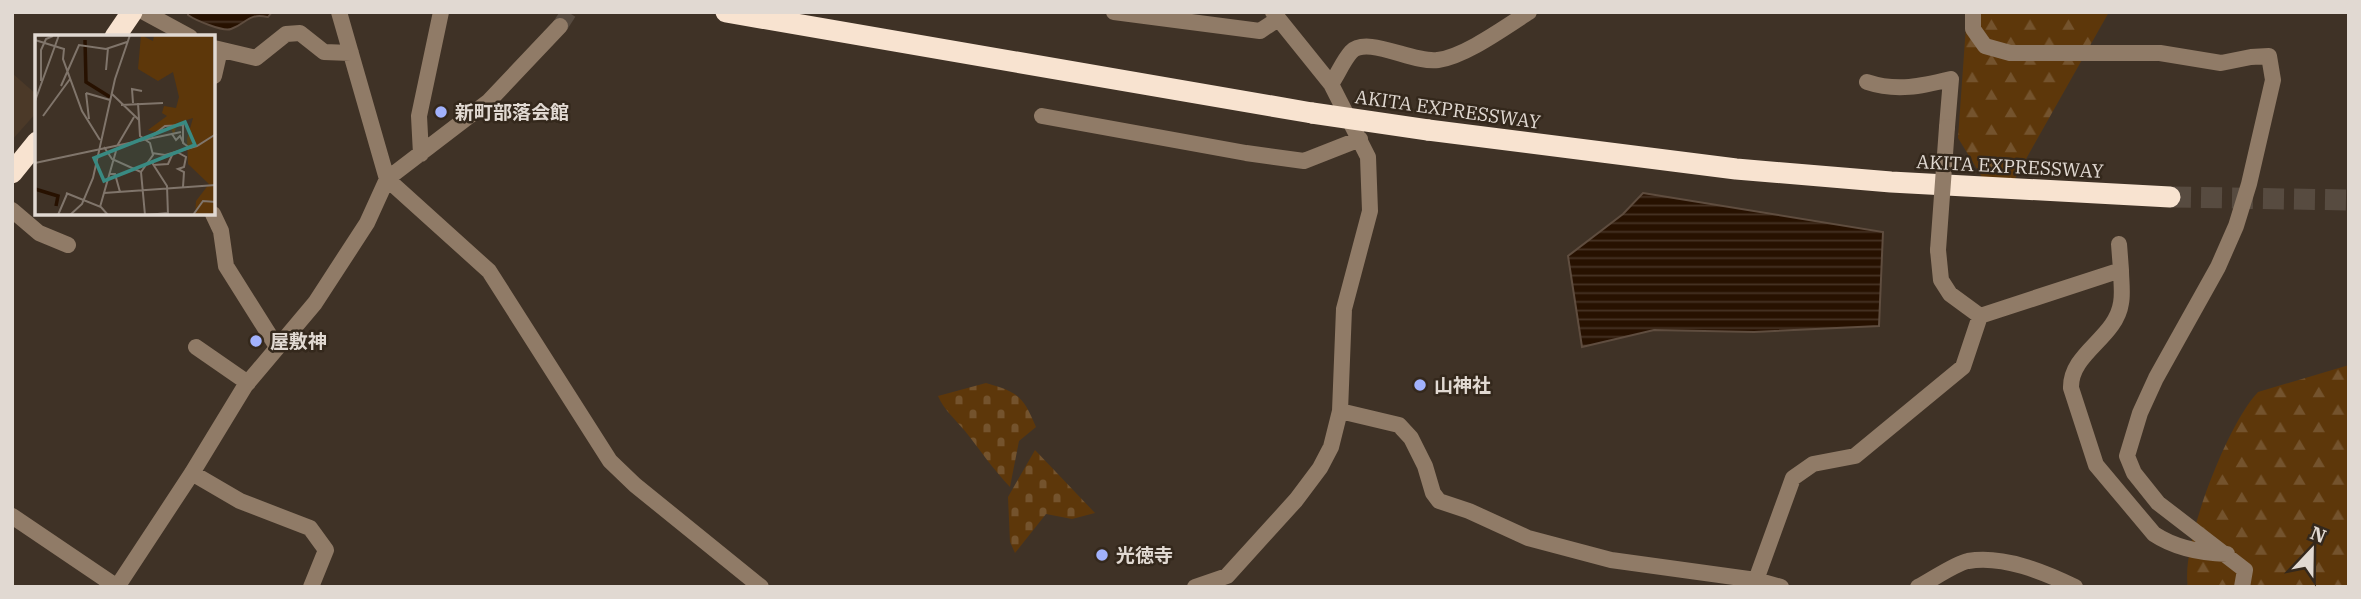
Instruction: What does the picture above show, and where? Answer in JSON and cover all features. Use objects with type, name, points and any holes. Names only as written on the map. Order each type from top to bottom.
[{"type":"highway","points":[[116,35],[132,12]]},
{"type":"highway","name":"AKITA EXPRESSWAY","points":[[726,12],[1312,113],[1428,130],[1735,169],[1904,183],[2170,197]]},
{"type":"highway","points":[[12,173],[35,144]]},
{"type":"street","points":[[144,12],[186,35]]},
{"type":"street","points":[[339,12],[387,179],[489,271],[610,461],[635,485],[761,587]]},
{"type":"street","points":[[421,153],[419,116],[441,12]]},
{"type":"street","points":[[1114,12],[1261,31],[1276,16],[1331,84],[1368,157],[1370,211],[1344,309],[1340,411],[1331,447],[1320,468],[1296,500],[1228,581],[1195,587]]},
{"type":"street","points":[[1331,84],[1352,51],[1366,45],[1411,59],[1438,60],[1472,47],[1529,12]]},
{"type":"street","points":[[1973,12],[1973,29],[1985,46],[2010,53],[2160,53],[2221,63],[2251,57],[2269,57],[2273,80],[2249,184],[2236,226],[2218,267],[2156,378],[2140,413],[2127,456],[2134,473],[2158,503],[2245,570],[2242,587]]},
{"type":"street","points":[[12,516],[117,587],[248,383],[315,303],[367,223],[387,179],[489,101],[560,26]]},
{"type":"street","points":[[215,67],[217,49],[256,58],[286,34],[300,33],[324,52],[351,53]]},
{"type":"street","points":[[1867,82],[1885,88],[1908,89],[1951,79],[1938,250],[1941,280],[1950,294],[1980,316]]},
{"type":"street","points":[[1042,116],[1304,161],[1360,139]]},
{"type":"street","points":[[12,210],[39,233],[68,245]]},
{"type":"street","points":[[214,215],[226,266],[277,347]]},
{"type":"street","points":[[2119,244],[2122,304],[2114,322],[2074,368],[2071,379],[2071,388],[2096,465],[2154,534],[2165,541],[2206,554],[2227,554]]},
{"type":"street","points":[[1980,316],[2121,270]]},
{"type":"street","points":[[1756,580],[1793,478],[1813,464],[1856,456],[1963,367],[1980,316]]},
{"type":"street","points":[[196,346],[248,383]]},
{"type":"street","points":[[1340,411],[1399,425],[1411,438],[1425,466],[1433,493],[1439,501],[1469,511],[1528,538],[1611,560],[1756,580],[1781,587]]},
{"type":"street","points":[[192,473],[240,501],[310,528],[326,550],[311,587]]},
{"type":"street","points":[[1918,587],[1967,561],[2002,562],[2041,571],[2075,587]]},
{"type":"shaded area","points":[[188,12],[272,12],[268,17],[252,17],[237,27],[227,29],[203,22],[188,15]]},
{"type":"shaded area","points":[[12,73],[35,93],[35,114],[12,140]]},
{"type":"shaded area","points":[[1643,193],[1883,232],[1879,326],[1754,332],[1654,330],[1582,347],[1568,256],[1623,214]]},
{"type":"green space","points":[[1967,12],[2109,12],[2013,182],[1982,177],[1958,138]]},
{"type":"green space","points":[[2349,365],[2349,587],[2188,587],[2187,568],[2199,515],[2221,456],[2246,408],[2258,392]]},
{"type":"green space","points":[[986,383],[1005,389],[1018,397],[1036,427],[1019,441],[1010,487],[938,396]]},
{"type":"green space","points":[[1035,450],[1095,513],[1072,519],[1046,514],[1015,553],[1010,542],[1008,497]]},
{"type":"tunnel","points":[[560,26],[569,12]]},
{"type":"tunnel","points":[[2170,197],[2349,200]]},
{"type":"place","name":"新町部落会館","points":[[441,112]]},
{"type":"place","name":"屋敷神","points":[[256,341]]},
{"type":"place","name":"山神社","points":[[1420,385]]},
{"type":"place","name":"光徳寺","points":[[1102,555]]}]
